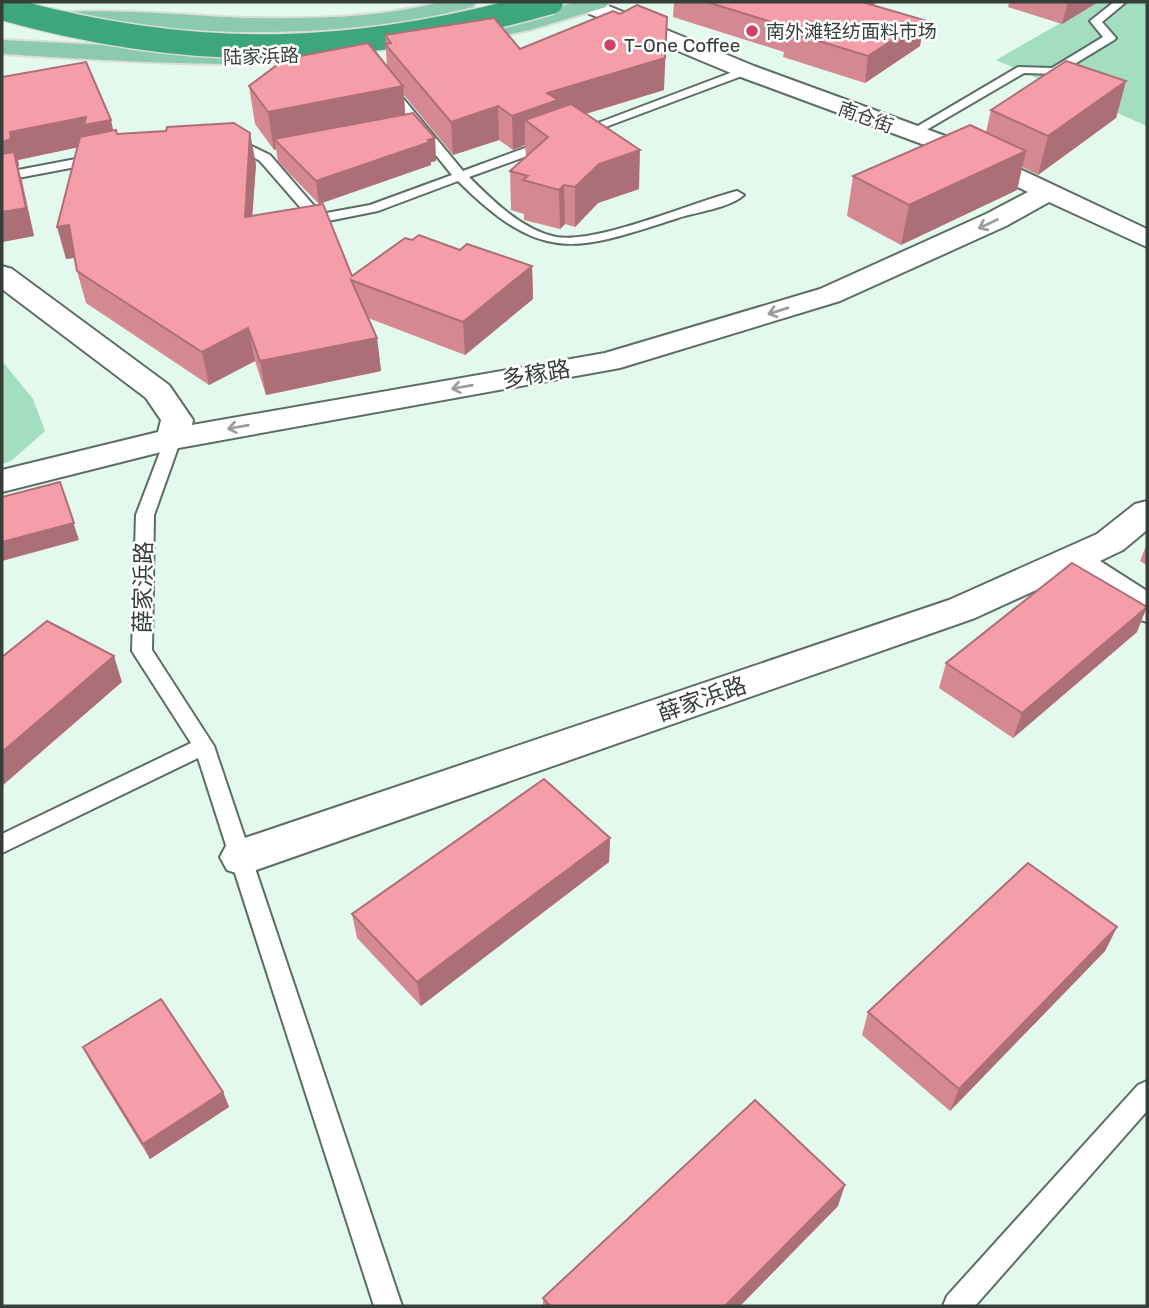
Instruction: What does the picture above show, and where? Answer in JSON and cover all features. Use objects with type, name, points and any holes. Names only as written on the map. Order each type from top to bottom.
[{"type":"highway","points":[[35,2],[81,14],[141,24],[239,31],[353,28],[444,18],[503,2]]},
{"type":"highway","points":[[2,8],[55,26],[167,44],[249,46],[384,41],[492,21],[551,2]]},
{"type":"main road","name":"陆家浜路","points":[[2,27],[95,16],[254,26],[371,19],[465,2]]},
{"type":"main road","name":"陆家浜路","points":[[2,47],[227,58],[360,53],[522,25],[590,3]]},
{"type":"main road","points":[[2,66],[101,53]]},
{"type":"street","name":"南仓街","points":[[590,3],[746,71],[958,149],[1147,239]]},
{"type":"street","name":"多稼路","points":[[2,481],[173,439],[609,361],[830,295],[996,220],[1048,192]]},
{"type":"street","name":"薛家浜路","points":[[2,275],[158,392],[177,420],[173,439]]},
{"type":"street","name":"薛家浜路","points":[[242,857],[962,609],[1110,542],[1147,512]]},
{"type":"street","points":[[1072,559],[1147,609]]},
{"type":"lane","points":[[912,133],[1022,69],[1054,72],[1110,38],[1096,21],[1122,2]]},
{"type":"lane","points":[[222,141],[234,141],[271,157],[318,219],[373,208],[746,71]]},
{"type":"lane","points":[[377,74],[414,129],[459,176],[512,222],[538,236],[558,242],[596,237],[737,195]]},
{"type":"lane","points":[[2,177],[106,158]]},
{"type":"lane","name":"薛家浜路","points":[[173,439],[145,514],[142,651],[204,746],[388,1306]]},
{"type":"lane","points":[[2,844],[204,746]]},
{"type":"lane","points":[[957,1306],[1147,1093]]},
{"type":"green space","points":[[1097,2],[1147,2],[1147,126],[996,60]]},
{"type":"green space","points":[[2,361],[33,399],[45,431],[11,461],[2,464]]},
{"type":"building","points":[[707,2],[862,2],[924,20],[868,56],[786,31],[791,28]]},
{"type":"building","points":[[637,5],[667,17],[665,58],[547,93],[558,100],[512,116],[498,106],[451,122],[385,44],[391,43],[385,35],[494,18],[520,49],[613,11],[620,14]]},
{"type":"building","points":[[368,43],[403,86],[268,112],[249,86],[285,59]]},
{"type":"building","points":[[1066,61],[1126,81],[1048,136],[991,110]]},
{"type":"building","points":[[86,62],[111,120],[84,125],[86,117],[10,132],[11,139],[2,142],[2,77]]},
{"type":"building","points":[[571,104],[640,150],[599,164],[575,187],[564,185],[559,190],[523,180],[528,176],[510,171],[548,137],[525,120]]},
{"type":"building","points":[[413,113],[435,138],[428,140],[430,142],[316,181],[274,139]]},
{"type":"building","points":[[234,123],[250,133],[245,217],[323,204],[352,276],[405,238],[412,240],[419,235],[460,250],[467,244],[532,266],[463,322],[351,280],[377,338],[260,361],[248,328],[202,352],[77,271],[69,225],[57,227],[80,137],[116,130],[117,134],[166,131],[167,127]]},
{"type":"building","points":[[970,125],[1026,151],[909,205],[853,176]]},
{"type":"building","points":[[14,152],[26,208],[2,212],[2,154]]},
{"type":"building","points":[[60,482],[74,523],[2,542],[2,497]]},
{"type":"building","points":[[1072,563],[1147,607],[1022,713],[946,663]]},
{"type":"building","points":[[47,621],[114,656],[2,752],[2,657]]},
{"type":"building","points":[[544,779],[610,838],[417,982],[352,914]]},
{"type":"building","points":[[1028,863],[1117,927],[959,1089],[868,1012]]},
{"type":"building","points":[[161,999],[223,1092],[143,1144],[83,1047]]},
{"type":"building","points":[[755,1100],[845,1185],[725,1306],[550,1306],[543,1298]]},
{"type":"place","name":"南外滩轻纺面料市场","points":[[752,31]]},
{"type":"place","name":"T-One Coffee","points":[[610,45]]}]
